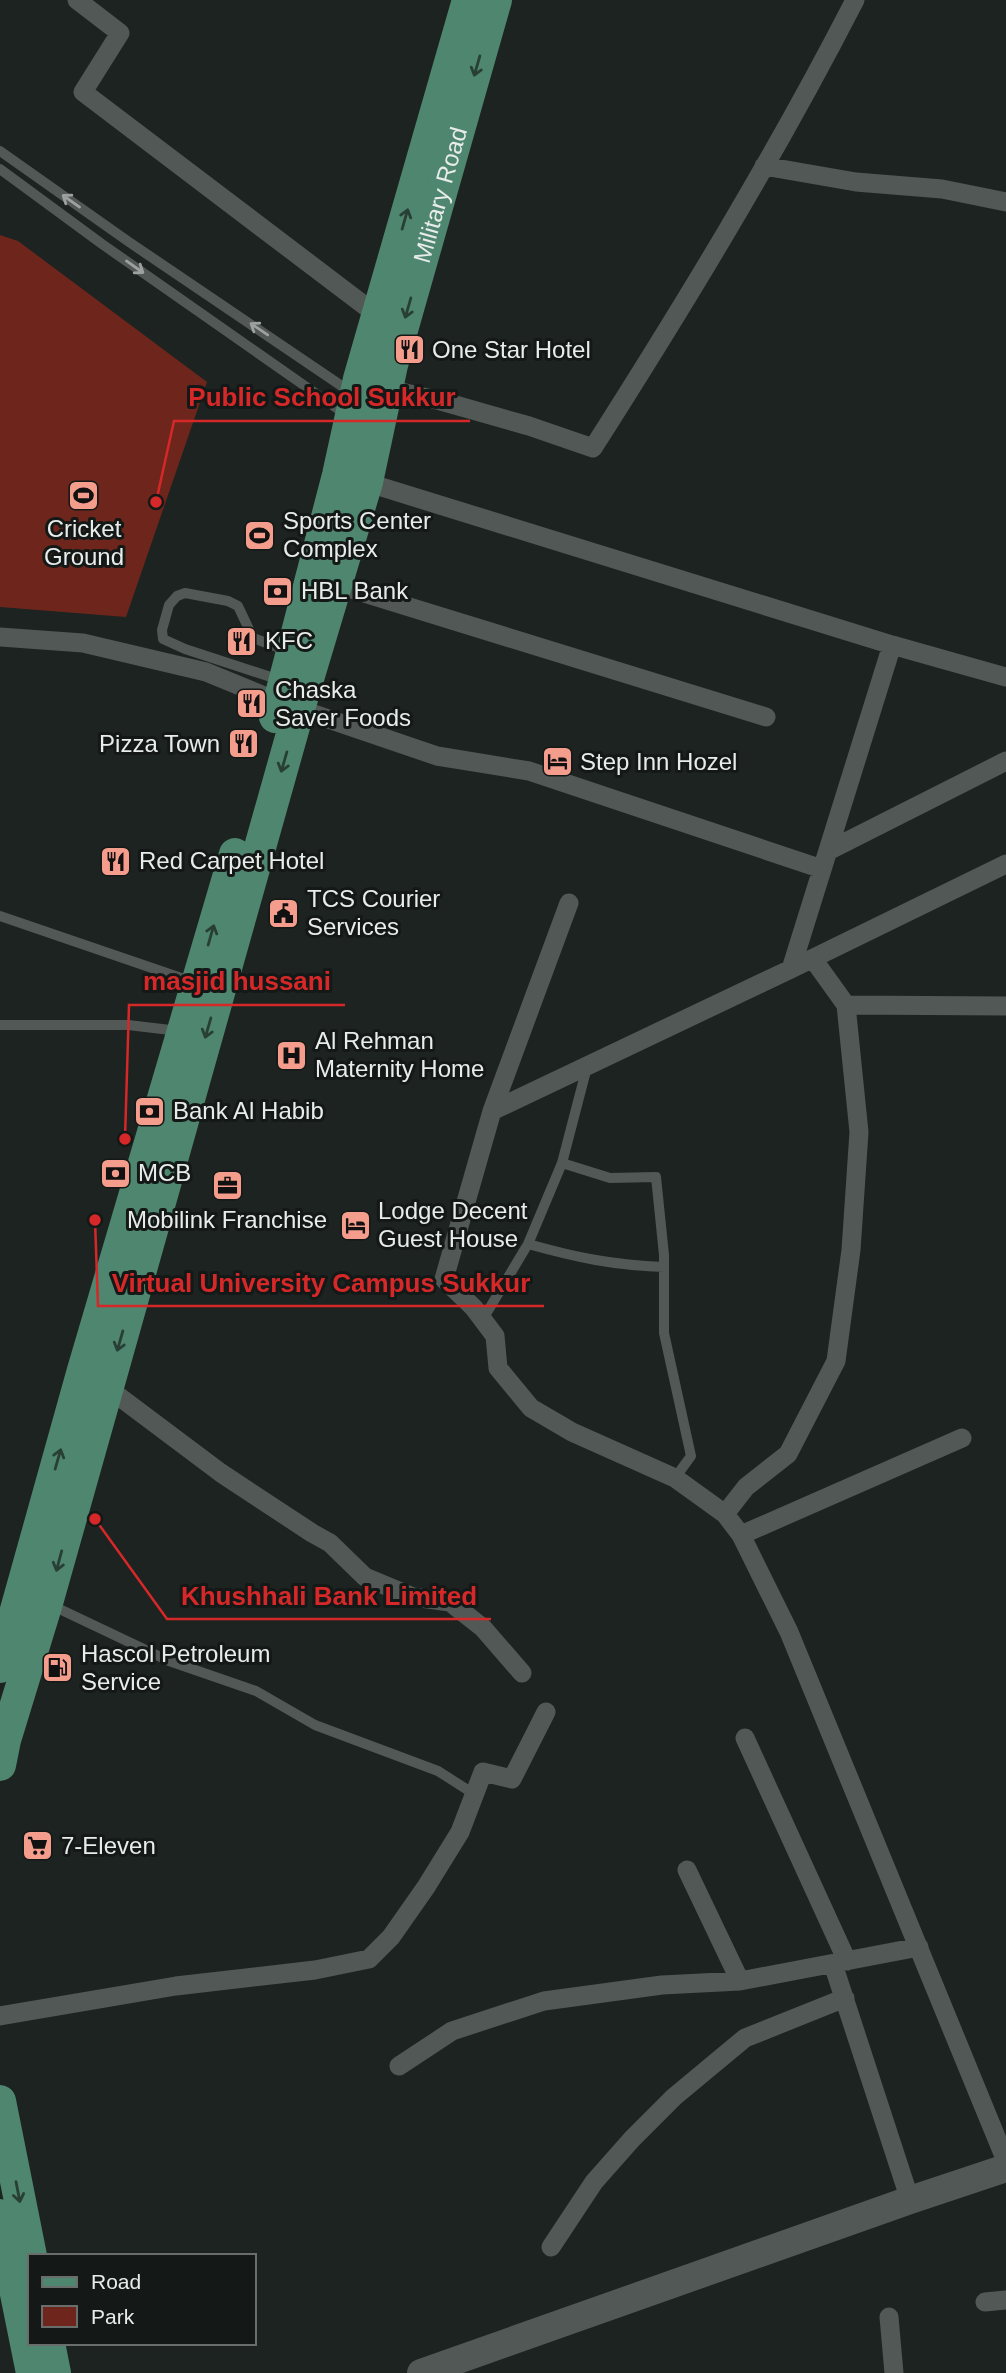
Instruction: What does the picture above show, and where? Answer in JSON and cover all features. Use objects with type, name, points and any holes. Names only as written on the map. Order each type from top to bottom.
[{"type":"main road","name":"Military Road","points":[[363,395],[377,315],[468,0]]},
{"type":"main road","name":"Military Road","points":[[363,395],[496,0]]},
{"type":"main road","points":[[0,1667],[95,1379],[289,686],[338,586],[363,395]]},
{"type":"main road","points":[[0,1765],[5,1740],[47,1603],[95,1379],[183,1032],[352,479],[363,395]]},
{"type":"main road","points":[[0,2101],[31,2254]]},
{"type":"main road","points":[[421,2373],[1006,2168]]},
{"type":"main road","points":[[0,2216],[32,2373]]},
{"type":"main road","points":[[49,2345],[55,2373]]},
{"type":"street","points":[[77,0],[120,33],[83,92],[377,315]]},
{"type":"street","points":[[363,395],[441,401],[529,426],[593,448],[665,335],[764,166],[855,0]]},
{"type":"street","points":[[764,166],[856,182],[942,189],[1006,202]]},
{"type":"street","points":[[352,479],[892,645],[1006,677]]},
{"type":"street","points":[[338,586],[766,716]]},
{"type":"street","points":[[0,637],[83,643],[206,672],[289,686],[436,756],[529,771],[825,860],[1006,761]]},
{"type":"street","points":[[791,970],[892,645]]},
{"type":"street","points":[[492,1111],[791,970],[1006,864]]},
{"type":"street","points":[[569,903],[492,1111],[444,1279],[495,1336],[498,1368],[531,1408],[572,1432],[675,1478],[725,1514],[741,1535],[789,1632],[1006,2161]]},
{"type":"street","points":[[725,1514],[746,1487],[788,1454],[836,1361],[851,1250],[859,1132],[846,1005],[813,959]]},
{"type":"street","points":[[846,1005],[1006,1006]]},
{"type":"street","points":[[95,1379],[221,1474],[330,1543],[365,1577],[413,1597],[450,1602],[483,1628],[523,1673]]},
{"type":"street","points":[[741,1535],[962,1438]]},
{"type":"street","points":[[0,2016],[176,1986],[315,1970],[369,1959],[391,1937],[460,1832],[483,1772],[512,1779],[546,1712]]},
{"type":"street","points":[[745,1738],[840,1962],[845,1998],[910,2200]]},
{"type":"street","points":[[687,1870],[740,1981]]},
{"type":"street","points":[[399,2066],[452,2031],[544,2001],[662,1985],[740,1981],[919,1947]]},
{"type":"street","points":[[551,2246],[594,2182],[674,2097],[745,2038],[845,1998]]},
{"type":"street","points":[[985,2302],[1006,2300]]},
{"type":"street","points":[[889,2317],[894,2373]]},
{"type":"lane","points":[[0,151],[282,345],[363,395]]},
{"type":"lane","points":[[0,169],[272,363],[363,395]]},
{"type":"lane","points":[[272,363],[282,345]]},
{"type":"lane","points":[[185,593],[228,601],[238,606],[253,638],[289,686],[173,645],[163,639],[162,630],[169,605],[177,596],[185,593]]},
{"type":"lane","points":[[0,916],[197,984]]},
{"type":"lane","points":[[0,1025],[128,1026],[183,1032]]},
{"type":"lane","points":[[483,1320],[528,1244],[562,1163],[587,1066]]},
{"type":"lane","points":[[562,1163],[610,1178],[656,1177],[664,1266],[664,1333],[691,1456],[675,1478]]},
{"type":"lane","points":[[528,1244],[572,1257],[618,1265],[664,1266]]},
{"type":"lane","points":[[47,1603],[169,1661],[256,1691],[315,1725],[438,1771],[474,1794]]},
{"type":"green space","name":"Cricket Ground","points":[[0,235],[18,241],[207,382],[126,617],[0,607]]},
{"type":"place","name":"One Star Hotel","points":[[409,350]]},
{"type":"place","name":"Cricket Ground","points":[[84,495]]},
{"type":"place","name":"Public School Sukkur","points":[[156,502]]},
{"type":"place","name":"Sports Center Complex","points":[[260,535]]},
{"type":"place","name":"HBL Bank","points":[[278,591]]},
{"type":"place","name":"KFC","points":[[242,641]]},
{"type":"place","name":"Chaska Saver Foods","points":[[252,704]]},
{"type":"place","name":"Pizza Town","points":[[243,744]]},
{"type":"place","name":"Step Inn Hozel","points":[[557,762]]},
{"type":"place","name":"Red Carpet Hotel","points":[[116,861]]},
{"type":"place","name":"TCS Courier Services","points":[[284,913]]},
{"type":"place","name":"Al Rehman Maternity Home","points":[[292,1055]]},
{"type":"place","name":"Bank Al Habib","points":[[150,1111]]},
{"type":"place","name":"masjid hussani","points":[[125,1139]]},
{"type":"place","name":"MCB","points":[[115,1173]]},
{"type":"place","name":"Mobilink Franchise","points":[[227,1186]]},
{"type":"place","name":"Virtual University Campus Sukkur","points":[[95,1220]]},
{"type":"place","name":"Lodge Decent Guest House","points":[[355,1225]]},
{"type":"place","name":"Khushhali Bank Limited","points":[[95,1519]]},
{"type":"place","name":"Hascol Petroleum Service","points":[[58,1668]]},
{"type":"place","name":"7-Eleven","points":[[38,1846]]}]
